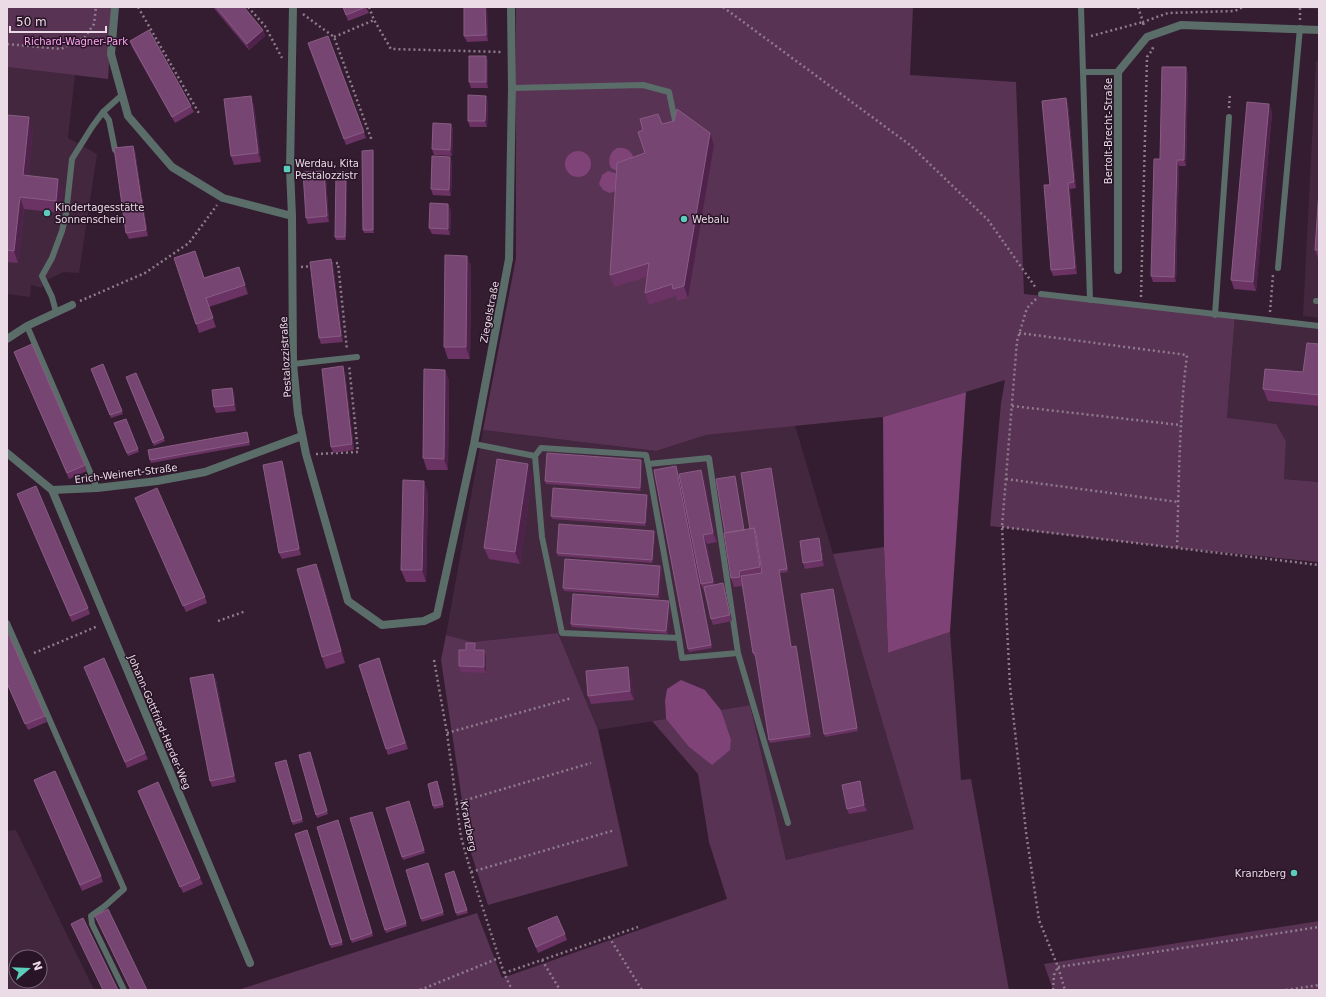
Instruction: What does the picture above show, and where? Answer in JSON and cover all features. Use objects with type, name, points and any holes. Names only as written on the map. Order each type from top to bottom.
[{"type":"street","points":[[115,7],[111,54],[128,116],[172,166],[223,198],[292,216]]},
{"type":"street","name":"Ziegelstraße","points":[[437,615],[474,444],[509,259],[512,88],[511,7]]},
{"type":"street","name":"Pestalozzistraße","points":[[296,9],[290,169],[292,216],[293,364],[298,414],[302,436],[348,601],[382,625],[424,621],[437,615]]},
{"type":"street","points":[[1147,37],[1181,25],[1300,28],[1319,30]]},
{"type":"street","name":"Bertolt-Brecht-Straße","points":[[1118,270],[1118,72],[1147,37]]},
{"type":"street","points":[[7,339],[27,326],[72,305]]},
{"type":"street","name":"Erich-Weinert-Straße","points":[[52,490],[97,488],[157,481],[205,472],[302,436]]},
{"type":"street","points":[[7,453],[52,490]]},
{"type":"street","name":"Johann-Gottfried-Herder-Weg","points":[[52,490],[250,963]]},
{"type":"lane","points":[[1081,7],[1090,300]]},
{"type":"lane","points":[[1278,268],[1300,28]]},
{"type":"lane","points":[[1083,72],[1118,72]]},
{"type":"lane","points":[[512,88],[643,85],[669,92],[676,124]]},
{"type":"lane","points":[[56,312],[52,297],[42,276],[52,258],[62,232],[66,214],[72,159],[103,112],[122,95]]},
{"type":"lane","points":[[103,112],[109,120],[115,150]]},
{"type":"lane","points":[[1215,315],[1229,117]]},
{"type":"lane","points":[[1041,294],[1141,307],[1319,326]]},
{"type":"lane","points":[[27,326],[97,488]]},
{"type":"lane","points":[[293,364],[357,357]]},
{"type":"lane","points":[[474,444],[535,456]]},
{"type":"lane","points":[[679,638],[562,632],[542,537],[535,456],[541,448],[646,455],[679,638],[682,658],[738,653]]},
{"type":"lane","points":[[648,464],[709,458],[738,653],[788,823]]},
{"type":"lane","points":[[7,623],[124,889],[91,916],[92,924],[124,990]]},
{"type":"path","points":[[7,44],[61,49],[85,37],[94,24],[96,7]]},
{"type":"path","points":[[138,7],[200,115]]},
{"type":"path","points":[[248,7],[265,26],[282,58]]},
{"type":"path","points":[[369,7],[374,20],[391,49],[511,52]]},
{"type":"path","points":[[723,7],[910,145],[988,220],[1041,294],[1027,308],[1017,341],[1002,527],[1010,686],[1026,832],[1039,920],[1058,967],[1065,990]]},
{"type":"path","points":[[1138,7],[1147,37],[1153,49],[1147,57],[1141,307]]},
{"type":"path","points":[[1082,36],[1092,36],[1143,22],[1168,13],[1235,11],[1243,7]]},
{"type":"path","points":[[296,9],[334,38],[372,141]]},
{"type":"path","points":[[334,38],[374,20]]},
{"type":"path","points":[[1229,117],[1230,93]]},
{"type":"path","points":[[72,305],[145,273],[189,243],[223,198]]},
{"type":"path","points":[[1269,321],[1273,274],[1278,268]]},
{"type":"path","points":[[1019,333],[1187,355],[1180,425],[1177,548]]},
{"type":"path","points":[[1012,406],[1180,425]]},
{"type":"path","points":[[1006,478],[1178,502]]},
{"type":"path","points":[[1002,527],[1319,564]]},
{"type":"path","points":[[218,621],[246,611]]},
{"type":"path","points":[[34,653],[108,622]]},
{"type":"path","name":"Kranzberg","points":[[434,660],[447,733],[461,837],[504,974],[512,990]]},
{"type":"path","points":[[447,733],[572,698]]},
{"type":"path","points":[[456,803],[591,763]]},
{"type":"path","points":[[471,872],[616,830]]},
{"type":"path","points":[[504,974],[638,927]]},
{"type":"path","points":[[1058,967],[1319,927]]},
{"type":"path","points":[[609,937],[642,990]]},
{"type":"path","points":[[420,990],[500,958]]},
{"type":"path","points":[[542,960],[560,990]]},
{"type":"path","points":[[1053,990],[1054,975],[1058,967]]},
{"type":"path","points":[[1286,990],[1319,985]]},
{"type":"shaded area","points":[[1240,7],[1319,7],[1319,9]]},
{"type":"shaded area","points":[[1319,60],[1319,318],[1303,316],[1316,61]]},
{"type":"shaded area","name":"Kindertagesstätte Sonnenschein","points":[[7,67],[75,75],[68,138],[97,154],[79,273],[64,272],[44,281],[42,288],[31,285],[30,297],[7,294]]},
{"type":"shaded area","points":[[617,148],[623,148],[631,152],[634,161],[620,173],[611,168],[609,162],[611,154]]},
{"type":"shaded area","points":[[578,151],[587,155],[591,164],[587,173],[578,177],[569,173],[565,164],[569,155]]},
{"type":"shaded area","points":[[608,171],[618,175],[616,191],[610,193],[603,190],[599,184],[602,175]]},
{"type":"shaded area","points":[[1235,315],[1319,324],[1319,482],[1284,479],[1286,441],[1227,419]]},
{"type":"shaded area","points":[[966,392],[950,632],[888,653],[884,547],[883,417]]},
{"type":"shaded area","points":[[795,425],[914,829],[786,860],[750,705],[721,710],[705,690],[665,701],[666,719],[598,730],[558,633],[471,642],[446,635],[483,430],[656,451],[706,435]]},
{"type":"shaded area","points":[[681,680],[705,690],[721,710],[731,739],[730,750],[712,765],[688,746],[666,719],[665,701],[667,689]]},
{"type":"shaded area","points":[[16,830],[94,990],[7,990],[7,831]]},
{"type":"green space","name":"Richard-Wagner-Park","points":[[7,7],[113,7],[108,79],[7,67]]},
{"type":"green space","points":[[516,7],[913,7],[910,75],[1016,82],[1024,294],[1235,315],[1227,418],[1276,424],[1286,441],[1284,479],[1319,482],[1319,562],[1177,548],[1178,534],[1176,548],[990,526],[1001,403],[1005,380],[883,417],[706,435],[656,451],[483,430],[516,258]]},
{"type":"green space","points":[[884,547],[888,653],[950,632],[961,780],[971,779],[1009,990],[238,990],[477,913],[502,978],[727,899],[709,842],[698,774],[652,721],[666,719],[688,746],[731,739],[721,710],[750,705],[786,860],[914,829],[833,554]]},
{"type":"green space","points":[[558,633],[598,730],[628,866],[488,905],[469,847],[441,660],[446,635],[472,642]]},
{"type":"green space","points":[[1319,921],[1319,990],[1053,990],[1044,964]]},
{"type":"building","points":[[216,7],[244,7],[263,30],[247,44]]},
{"type":"building","points":[[343,7],[366,7],[346,15]]},
{"type":"building","points":[[464,7],[485,7],[486,35],[464,36]]},
{"type":"building","points":[[149,30],[191,106],[172,117],[130,41]]},
{"type":"building","points":[[328,36],[364,132],[344,139],[308,43]]},
{"type":"building","points":[[469,56],[486,56],[486,82],[469,82]]},
{"type":"building","points":[[1162,67],[1186,67],[1184,160],[1177,160],[1174,277],[1151,276],[1154,159],[1160,159]]},
{"type":"building","points":[[468,95],[486,96],[485,121],[468,121]]},
{"type":"building","points":[[251,96],[258,153],[231,156],[224,99]]},
{"type":"building","points":[[1066,98],[1074,182],[1068,183],[1075,268],[1051,270],[1044,185],[1050,185],[1042,101]]},
{"type":"building","points":[[1247,102],[1269,104],[1253,282],[1231,280]]},
{"type":"building","points":[[677,109],[710,133],[684,286],[673,289],[672,284],[645,293],[649,263],[610,275],[617,163],[645,153],[638,132],[643,130],[640,119],[658,114],[662,124],[674,121]]},
{"type":"building","points":[[7,115],[29,117],[23,175],[58,179],[56,201],[20,197],[14,251],[7,250]]},
{"type":"building","points":[[433,123],[451,124],[450,150],[432,149]]},
{"type":"building","points":[[133,146],[146,230],[126,233],[114,148]]},
{"type":"building","points":[[373,150],[373,230],[363,230],[362,151]]},
{"type":"building","points":[[432,156],[450,157],[449,190],[431,189]]},
{"type":"building","points":[[324,171],[327,216],[306,218],[303,172]]},
{"type":"building","points":[[336,172],[346,172],[345,237],[335,237]]},
{"type":"building","points":[[1319,190],[1319,250],[1315,250]]},
{"type":"building","points":[[430,203],[448,204],[448,229],[429,228]]},
{"type":"building","points":[[195,251],[204,278],[239,267],[245,285],[206,298],[213,318],[196,324],[174,258]]},
{"type":"building","points":[[445,255],[467,256],[466,347],[444,347]]},
{"type":"building","points":[[331,259],[341,336],[319,338],[310,262]]},
{"type":"building","points":[[1307,343],[1319,344],[1319,395],[1263,389],[1265,369],[1303,372]]},
{"type":"building","points":[[32,344],[85,465],[67,473],[14,352]]},
{"type":"building","points":[[103,364],[122,411],[110,415],[91,369]]},
{"type":"building","points":[[343,366],[352,444],[331,447],[322,369]]},
{"type":"building","points":[[424,369],[445,370],[444,459],[423,458]]},
{"type":"building","points":[[136,373],[164,438],[153,443],[126,377]]},
{"type":"building","points":[[232,388],[234,405],[214,407],[212,390]]},
{"type":"building","points":[[126,419],[138,449],[127,453],[114,423]]},
{"type":"building","points":[[247,432],[249,442],[150,460],[148,450]]},
{"type":"building","points":[[547,453],[641,460],[640,488],[545,481]]},
{"type":"building","points":[[497,459],[528,464],[515,552],[484,548]]},
{"type":"building","points":[[282,461],[299,549],[279,553],[263,465]]},
{"type":"building","points":[[676,466],[711,645],[688,649],[654,470]]},
{"type":"building","points":[[771,468],[787,569],[779,570],[791,647],[796,646],[810,734],[769,740],[741,576],[762,573],[756,534],[754,528],[750,529],[741,473]]},
{"type":"building","points":[[701,470],[713,533],[703,535],[713,582],[701,584],[679,474]]},
{"type":"building","points":[[735,476],[744,530],[725,533],[716,479]]},
{"type":"building","points":[[403,480],[424,481],[422,570],[401,570]]},
{"type":"building","points":[[36,486],[88,608],[70,616],[17,494]]},
{"type":"building","points":[[157,488],[205,597],[183,606],[135,498]]},
{"type":"building","points":[[553,488],[647,495],[645,523],[551,516]]},
{"type":"building","points":[[559,524],[654,531],[652,560],[557,553]]},
{"type":"building","points":[[754,528],[760,567],[739,571],[740,577],[731,578],[724,533]]},
{"type":"building","points":[[819,538],[822,560],[803,563],[800,541]]},
{"type":"building","points":[[565,559],[660,566],[658,595],[563,588]]},
{"type":"building","points":[[316,564],[341,651],[322,657],[297,569]]},
{"type":"building","points":[[723,583],[730,615],[711,619],[704,587]]},
{"type":"building","points":[[833,589],[857,728],[824,734],[801,594]]},
{"type":"building","points":[[573,594],[669,601],[666,631],[571,624]]},
{"type":"building","points":[[7,631],[45,716],[25,724],[7,683]]},
{"type":"building","points":[[466,643],[475,643],[475,650],[484,650],[484,667],[459,666],[459,650],[466,650]]},
{"type":"building","points":[[104,658],[145,753],[125,762],[84,667]]},
{"type":"building","points":[[379,658],[405,743],[386,749],[359,665]]},
{"type":"building","points":[[628,667],[630,691],[588,696],[586,671]]},
{"type":"building","points":[[213,674],[234,776],[210,781],[190,678]]},
{"type":"building","points":[[310,752],[327,811],[316,815],[299,755]]},
{"type":"building","points":[[286,760],[302,819],[292,822],[275,763]]},
{"type":"building","points":[[55,771],[101,876],[80,885],[34,780]]},
{"type":"building","points":[[437,781],[443,804],[433,806],[428,784]]},
{"type":"building","points":[[860,781],[864,805],[847,809],[842,785]]},
{"type":"building","points":[[158,782],[200,878],[180,887],[138,791]]},
{"type":"building","points":[[409,801],[424,850],[402,857],[386,808]]},
{"type":"building","points":[[372,812],[406,923],[385,930],[350,818]]},
{"type":"building","points":[[338,820],[372,933],[351,940],[317,827]]},
{"type":"building","points":[[307,830],[342,942],[330,945],[295,834]]},
{"type":"building","points":[[428,863],[443,912],[421,919],[406,870]]},
{"type":"building","points":[[454,871],[467,910],[456,913],[445,874]]},
{"type":"building","points":[[108,909],[147,990],[131,990],[95,916]]},
{"type":"building","points":[[557,916],[565,934],[536,947],[528,928]]},
{"type":"building","points":[[83,918],[118,990],[103,990],[71,924]]},
{"type":"place","name":"Werdau, Kita Pestalozzistr","points":[[287,169]]},
{"type":"place","name":"Kindertagesstätte Sonnenschein","points":[[47,213]]},
{"type":"place","name":"Webalu","points":[[684,219]]},
{"type":"place","name":"Kranzberg","points":[[1294,873]]}]
